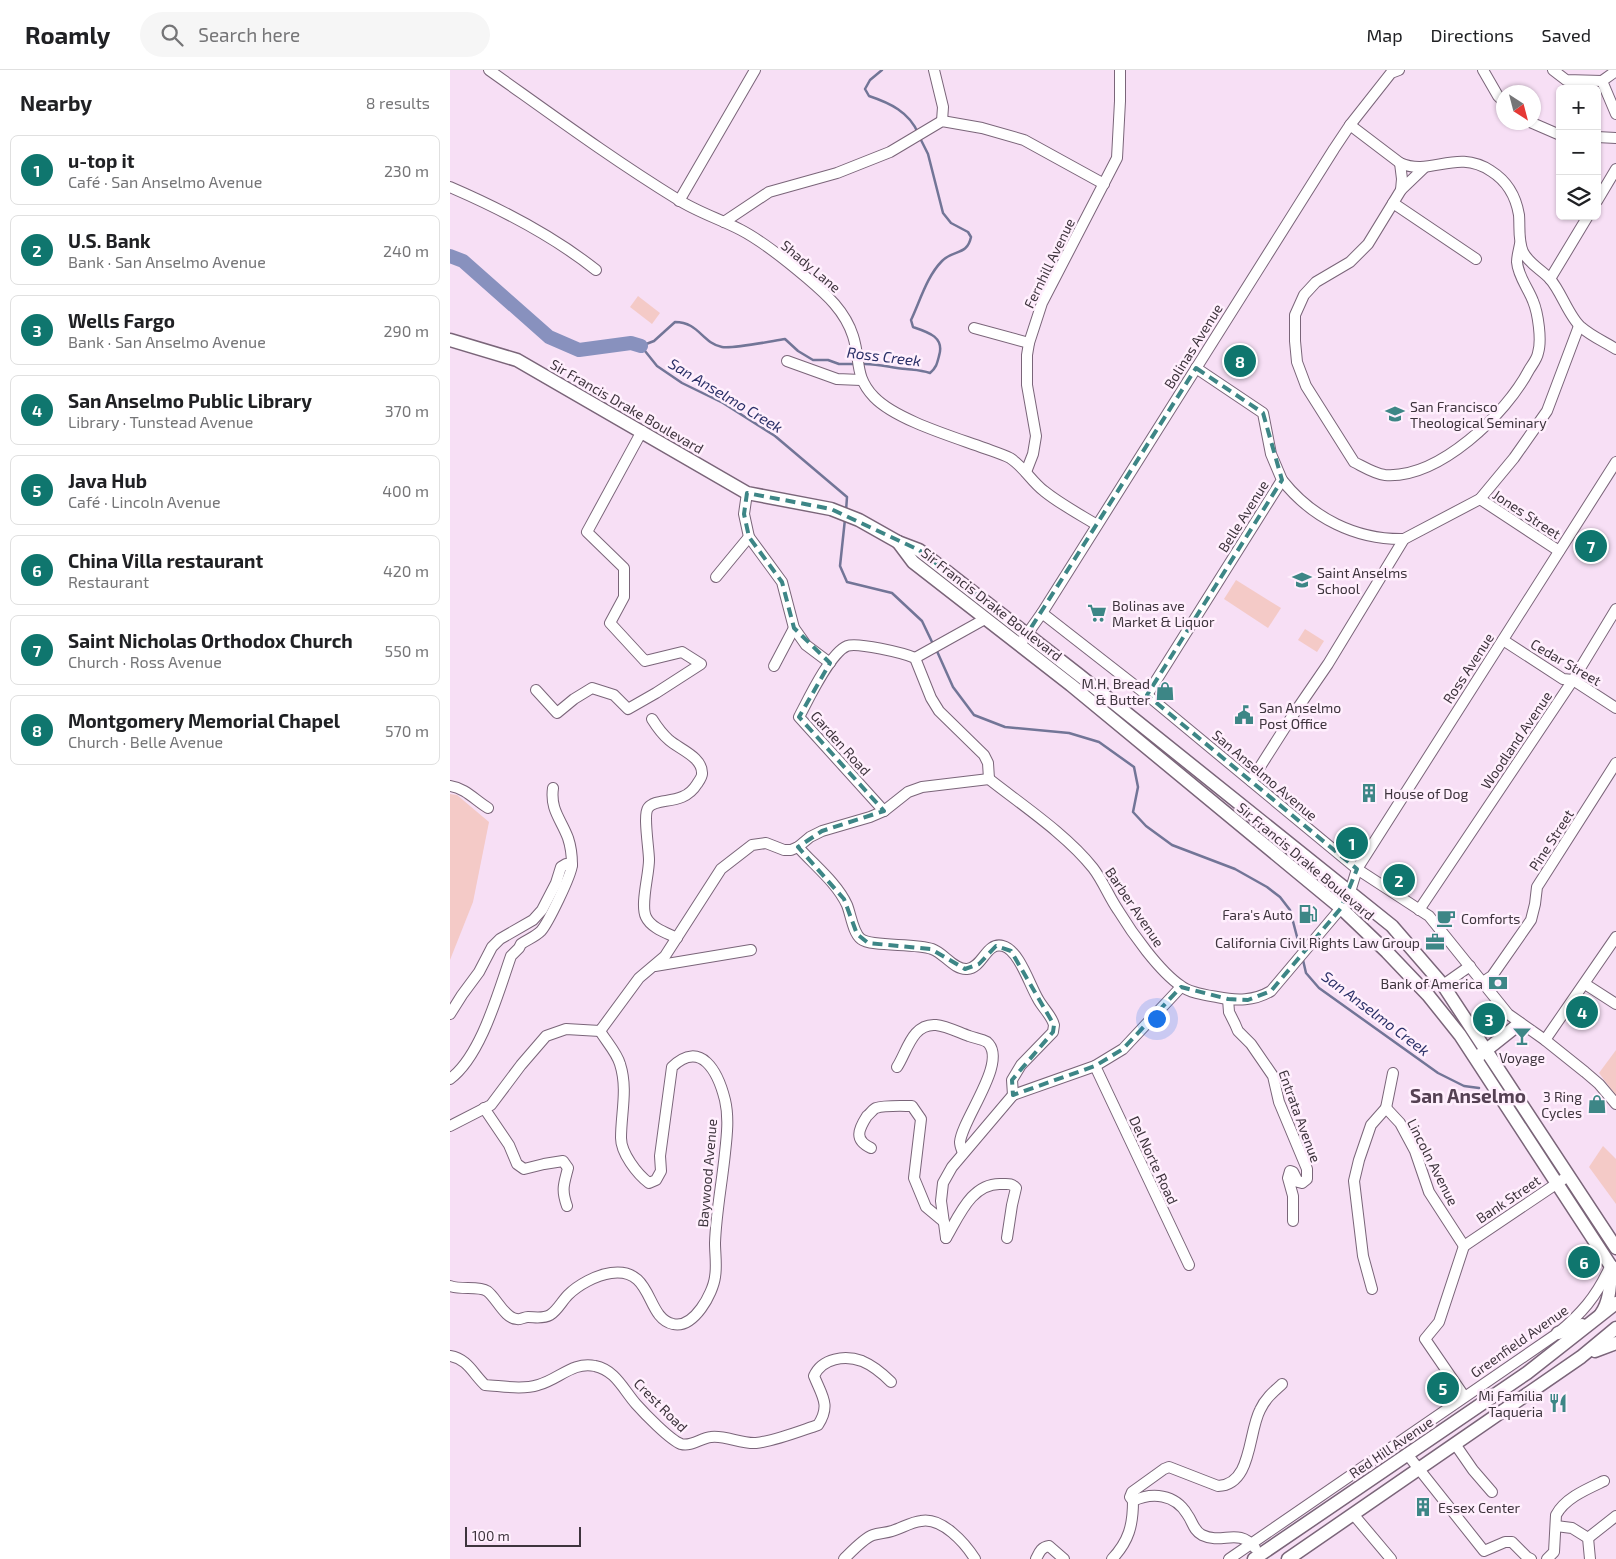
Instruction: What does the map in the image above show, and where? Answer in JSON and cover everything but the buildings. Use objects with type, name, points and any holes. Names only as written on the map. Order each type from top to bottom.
[{"type":"main road","name":"Sir Francis Drake Boulevard","points":[[450,340],[516,360],[747,493],[831,510],[859,520],[898,542],[919,550],[1027,634],[1392,926],[1443,985],[1616,1248]]},
{"type":"main road","name":"Sir Francis Drake Boulevard","points":[[898,542],[913,562],[1071,685],[1341,908],[1387,952],[1428,995],[1460,1035],[1613,1270]]},
{"type":"main road","points":[[1476,1058],[1520,1024]]},
{"type":"main road","points":[[1558,1333],[1596,1319],[1607,1302],[1613,1270]]},
{"type":"main road","name":"Red Hill Avenue","points":[[1260,1557],[1527,1373],[1616,1303]]},
{"type":"main road","points":[[1288,1559],[1581,1357],[1616,1328]]},
{"type":"main road","points":[[1581,1357],[1616,1343]]},
{"type":"street","name":"Shady Lane","points":[[489,70],[635,173],[679,201],[742,230],[761,242],[807,278],[839,308],[848,322],[853,336],[860,375]]},
{"type":"street","points":[[679,201],[756,70]]},
{"type":"street","points":[[934,70],[943,108],[942,121]]},
{"type":"street","name":"Fernhill Avenue","points":[[1026,472],[1033,454],[1036,436],[1027,385],[1027,355],[1042,303],[1117,158],[1120,70]]},
{"type":"street","name":"Bolinas Avenue","points":[[1019,645],[1042,613],[1350,125],[1391,73],[1399,70]]},
{"type":"street","points":[[1483,70],[1496,93]]},
{"type":"street","points":[[1553,70],[1566,80],[1602,81],[1616,71]]},
{"type":"street","points":[[1602,81],[1616,114]]},
{"type":"street","points":[[724,222],[769,192],[837,174],[890,152],[942,121],[982,128],[1024,140],[1104,184]]},
{"type":"street","points":[[1350,125],[1400,163],[1411,167],[1456,162],[1477,163],[1505,182],[1514,196],[1519,214],[1520,244],[1517,261],[1521,276],[1534,302],[1539,328],[1538,353],[1524,380],[1502,409],[1474,436],[1448,455],[1418,470],[1401,475],[1384,475],[1354,462],[1306,386],[1297,362],[1295,314],[1304,295],[1316,282],[1350,262],[1368,244],[1401,190],[1424,167]]},
{"type":"street","points":[[1541,126],[1556,132]]},
{"type":"street","points":[[1601,137],[1616,138]]},
{"type":"street","points":[[1400,163],[1401,190]]},
{"type":"street","points":[[1601,194],[1616,169]]},
{"type":"street","points":[[450,187],[485,202],[544,234],[576,254],[596,270]]},
{"type":"street","points":[[1393,204],[1476,259]]},
{"type":"street","points":[[1550,279],[1586,220]]},
{"type":"street","points":[[1520,244],[1525,255],[1550,279],[1580,326],[1616,349]]},
{"type":"street","points":[[1521,276],[1532,263]]},
{"type":"street","points":[[1282,480],[1292,493],[1332,522],[1356,533],[1383,540],[1404,539],[1480,499],[1514,458],[1547,411],[1580,326]]},
{"type":"street","points":[[974,328],[1030,343]]},
{"type":"street","points":[[787,361],[837,380],[860,375],[876,399],[895,413],[1009,458],[1043,490],[1097,525]]},
{"type":"street","name":"Belle Avenue","points":[[1147,695],[1282,480],[1271,454],[1263,413],[1196,368]]},
{"type":"street","points":[[536,690],[557,713],[574,699],[592,688],[614,695],[628,709],[701,664],[682,652],[645,661],[610,622],[624,597],[624,568],[587,532],[642,431]]},
{"type":"street","name":"Ross Avenue","points":[[1350,892],[1357,869],[1616,462]]},
{"type":"street","points":[[450,1126],[491,1105],[546,1036],[566,1029],[600,1031],[639,978],[665,956],[721,869],[752,845],[766,844],[784,850],[791,850],[822,831],[884,811],[908,792],[922,787],[989,779],[988,763],[984,755],[939,712],[930,698],[915,658],[903,653],[856,645],[847,646],[830,663],[806,645],[794,628],[782,582],[749,537],[744,514],[747,493]]},
{"type":"street","name":"Jones Street","points":[[1480,499],[1559,551]]},
{"type":"street","points":[[716,578],[749,537]]},
{"type":"street","points":[[1251,781],[1328,664],[1404,539]]},
{"type":"street","name":"Woodland Avenue","points":[[1419,910],[1573,680],[1616,609]]},
{"type":"street","name":"San Anselmo Avenue","points":[[1042,613],[1147,695],[1357,869],[1429,916],[1508,1014],[1545,1040],[1599,1084],[1616,1104]]},
{"type":"street","points":[[915,658],[985,619]]},
{"type":"street","points":[[774,666],[794,628]]},
{"type":"street","name":"Cedar Street","points":[[1503,640],[1563,679],[1573,680],[1616,708]]},
{"type":"street","name":"Garden Road","points":[[830,663],[799,717],[884,811]]},
{"type":"street","points":[[652,719],[663,735],[692,756],[701,768],[702,776],[696,787],[690,792],[674,800],[656,802],[646,810],[649,868],[644,908],[645,916],[650,923],[677,938]]},
{"type":"street","name":"Pine Street","points":[[1483,982],[1492,976],[1531,920],[1537,887],[1616,764]]},
{"type":"street","name":"Barber Avenue","points":[[989,779],[1076,850],[1094,869],[1118,911],[1149,954],[1181,987],[1197,993],[1228,999],[1248,1000],[1261,997],[1271,991],[1341,908],[1350,892]]},
{"type":"street","points":[[450,786],[460,787],[488,808]]},
{"type":"street","points":[[450,1079],[466,1064],[476,1046],[511,956],[521,944],[536,936],[547,924],[571,871],[571,851],[568,838],[552,805],[553,788]]},
{"type":"street","points":[[798,847],[844,899],[857,934],[868,943],[931,949],[965,969],[973,968],[979,964],[988,951],[996,946],[1004,946],[1010,951],[1018,961],[1054,1025],[1053,1032],[1021,1065],[1012,1080],[1013,1095]]},
{"type":"street","points":[[450,1014],[479,972],[492,946],[500,939],[534,920],[551,894],[561,867],[566,864],[572,865]]},
{"type":"street","points":[[1545,1040],[1616,938]]},
{"type":"street","points":[[654,966],[751,950]]},
{"type":"street","points":[[1443,985],[1470,966]]},
{"type":"street","points":[[1585,984],[1616,1004]]},
{"type":"street","points":[[1007,1238],[1016,1188],[1012,1184],[993,1183],[974,1194],[963,1206],[946,1238],[941,1201],[943,1183],[952,1167],[1013,1095],[1094,1066],[1123,1049],[1181,987]]},
{"type":"street","name":"Entrata Avenue","points":[[1228,999],[1229,1012],[1238,1031],[1251,1044],[1273,1076],[1279,1102],[1306,1169],[1307,1179],[1302,1183],[1298,1182],[1293,1172],[1290,1171],[1288,1178],[1293,1196],[1293,1221]]},
{"type":"street","points":[[897,1067],[914,1034],[924,1026],[936,1025],[986,1042],[992,1050],[993,1061],[986,1084],[963,1131],[960,1143],[963,1153]]},
{"type":"street","name":"Baywood Avenue","points":[[450,1286],[456,1289],[484,1289],[510,1317],[516,1320],[526,1317],[540,1318],[551,1314],[568,1294],[596,1277],[612,1273],[628,1273],[643,1284],[662,1318],[674,1324],[687,1322],[700,1310],[710,1294],[716,1277],[715,1243],[728,1127],[726,1101],[716,1074],[704,1059],[693,1055],[680,1059],[672,1067],[660,1156],[661,1171],[656,1180],[648,1183],[635,1169],[622,1145],[624,1092],[620,1063],[600,1031]]},
{"type":"street","name":"Del Norte Road","points":[[1094,1066],[1189,1265]]},
{"type":"street","points":[[1372,1289],[1363,1256],[1354,1181],[1371,1125],[1386,1108],[1393,1073]]},
{"type":"street","points":[[871,1148],[862,1143],[859,1137],[860,1126],[870,1113],[876,1108],[912,1106],[921,1119],[914,1178],[926,1207],[944,1222]]},
{"type":"street","points":[[484,1108],[509,1145],[517,1164],[524,1169],[563,1161],[568,1168],[562,1186],[567,1206]]},
{"type":"street","name":"Lincoln Avenue","points":[[1386,1108],[1400,1124],[1415,1151],[1429,1192],[1464,1246]]},
{"type":"street","name":"Bank Street","points":[[1464,1246],[1568,1176]]},
{"type":"street","points":[[1464,1246],[1439,1322],[1426,1338],[1464,1396]]},
{"type":"street","name":"Greenfield Avenue","points":[[1229,1559],[1558,1333],[1579,1316],[1613,1270]]},
{"type":"street","name":"Crest Road","points":[[450,1356],[460,1358],[466,1363],[485,1386],[536,1386],[576,1366],[595,1366],[616,1378],[636,1403],[669,1436],[680,1444],[687,1445],[708,1437],[756,1443],[818,1425],[826,1410],[814,1376],[817,1370],[828,1361],[844,1358],[862,1361],[881,1372],[891,1382]]},
{"type":"street","points":[[1112,1559],[1129,1534],[1132,1525],[1133,1501],[1130,1497],[1132,1492],[1164,1469],[1169,1467],[1218,1486],[1227,1485],[1236,1480],[1242,1470],[1259,1412],[1267,1397],[1282,1384]]},
{"type":"street","points":[[1455,1444],[1473,1470],[1492,1492]]},
{"type":"street","points":[[1408,1454],[1484,1551],[1506,1542],[1512,1542],[1527,1557],[1532,1559]]},
{"type":"street","points":[[1547,1559],[1554,1552],[1556,1515],[1564,1504],[1586,1489],[1604,1480]]},
{"type":"street","points":[[1133,1501],[1144,1496],[1158,1495],[1169,1498],[1184,1509],[1195,1530],[1202,1535],[1214,1539],[1237,1536],[1247,1538],[1260,1557]]},
{"type":"street","points":[[1353,1514],[1391,1559]]},
{"type":"street","points":[[1588,1538],[1616,1516]]},
{"type":"street","points":[[844,1559],[864,1539],[872,1535],[891,1532],[920,1521],[932,1520],[953,1533],[975,1559]]},
{"type":"street","points":[[1556,1526],[1572,1528],[1588,1538]]},
{"type":"street","points":[[1588,1538],[1590,1559]]},
{"type":"street","points":[[1036,1559],[1041,1550],[1049,1546],[1064,1559]]},
{"type":"highlighted area","points":[[1196,368],[1263,413],[1282,480],[1147,695],[1357,869],[1341,908],[1271,991],[1248,1000],[1228,999],[1181,987],[1123,1049],[1095,1066],[1013,1095],[1012,1080],[1053,1032],[1054,1025],[1011,951],[996,946],[979,964],[965,969],[931,949],[868,943],[857,934],[844,899],[798,847],[822,831],[884,811],[799,717],[830,663],[794,628],[782,582],[749,537],[744,514],[747,493],[831,509],[919,550],[1027,634]]},
{"type":"shaded area","points":[[638,296],[660,313],[652,324],[630,307]]},
{"type":"shaded area","points":[[1236,580],[1281,608],[1268,628],[1224,599]]},
{"type":"shaded area","points":[[1305,629],[1324,641],[1317,652],[1298,640]]},
{"type":"shaded area","points":[[450,794],[457,795],[489,822],[473,902],[450,960]]},
{"type":"shaded area","points":[[1616,1050],[1616,1096],[1599,1073]]},
{"type":"shaded area","points":[[1603,1146],[1616,1159],[1616,1204],[1589,1167]]},
{"type":"waterway","name":"Ross Creek","points":[[882,70],[870,80],[865,89],[869,96],[898,109],[909,119],[918,133]]},
{"type":"waterway","name":"Ross Creek","points":[[862,364],[930,373],[934,369],[939,356],[940,344],[934,336],[913,327],[911,320],[928,281],[937,267],[947,257],[963,250],[971,237],[968,232],[951,223],[943,213],[928,154],[920,138]]},
{"type":"waterway","points":[[450,256],[463,261],[549,337],[579,350],[631,343],[641,346]]},
{"type":"waterway","name":"San Anselmo Creek","points":[[846,511],[847,497],[775,436],[723,403],[682,383],[657,366],[641,346],[654,341],[675,322],[690,325],[715,345],[722,347],[743,346],[785,339],[798,351],[813,360],[828,360],[839,364],[856,364]]},
{"type":"waterway","name":"San Anselmo Creek","points":[[845,519],[840,566],[847,582],[892,593],[922,621],[933,644]]},
{"type":"waterway","name":"San Anselmo Creek","points":[[936,649],[953,687],[974,715],[1005,727],[1069,733],[1099,742],[1134,767],[1138,787],[1133,812],[1146,826],[1172,845],[1235,869],[1267,887],[1280,897],[1290,910],[1301,952]]},
{"type":"waterway","name":"San Anselmo Creek","points":[[1303,960],[1306,973],[1319,988],[1438,1073],[1464,1086],[1479,1088]]},
{"type":"place","name":"Montgomery Memorial Chapel","points":[[1240,361]]},
{"type":"place","name":"San Francisco Theological Seminary","points":[[1395,414]]},
{"type":"place","name":"Saint Nicholas Orthodox Church","points":[[1591,546]]},
{"type":"place","name":"Saint Anselms School","points":[[1302,580]]},
{"type":"place","name":"Bolinas ave Market & Liquor","points":[[1097,613]]},
{"type":"place","name":"M.H. Bread & Butter","points":[[1165,691]]},
{"type":"place","name":"San Anselmo Post Office","points":[[1244,715]]},
{"type":"place","name":"House of Dog","points":[[1369,793]]},
{"type":"place","name":"u-top it","points":[[1352,843]]},
{"type":"place","name":"U.S. Bank","points":[[1399,880]]},
{"type":"place","name":"Fara's Auto","points":[[1308,914]]},
{"type":"place","name":"Comforts","points":[[1446,918]]},
{"type":"place","name":"California Civil Rights Law Group","points":[[1435,942]]},
{"type":"place","name":"Bank of America","points":[[1498,983]]},
{"type":"place","name":"San Anselmo Public Library","points":[[1582,1012]]},
{"type":"place","name":"Wells Fargo","points":[[1489,1019]]},
{"type":"place","name":"Voyage","points":[[1522,1036]]},
{"type":"place","name":"3 Ring Cycles","points":[[1597,1104]]},
{"type":"place","name":"China Villa restaurant","points":[[1584,1262]]},
{"type":"place","name":"Java Hub","points":[[1443,1388]]},
{"type":"place","name":"Mi Familia Taqueria","points":[[1558,1403]]},
{"type":"place","name":"Essex Center","points":[[1423,1507]]},
{"type":"district","name":"San Anselmo","points":[[1468,1095]]}]
